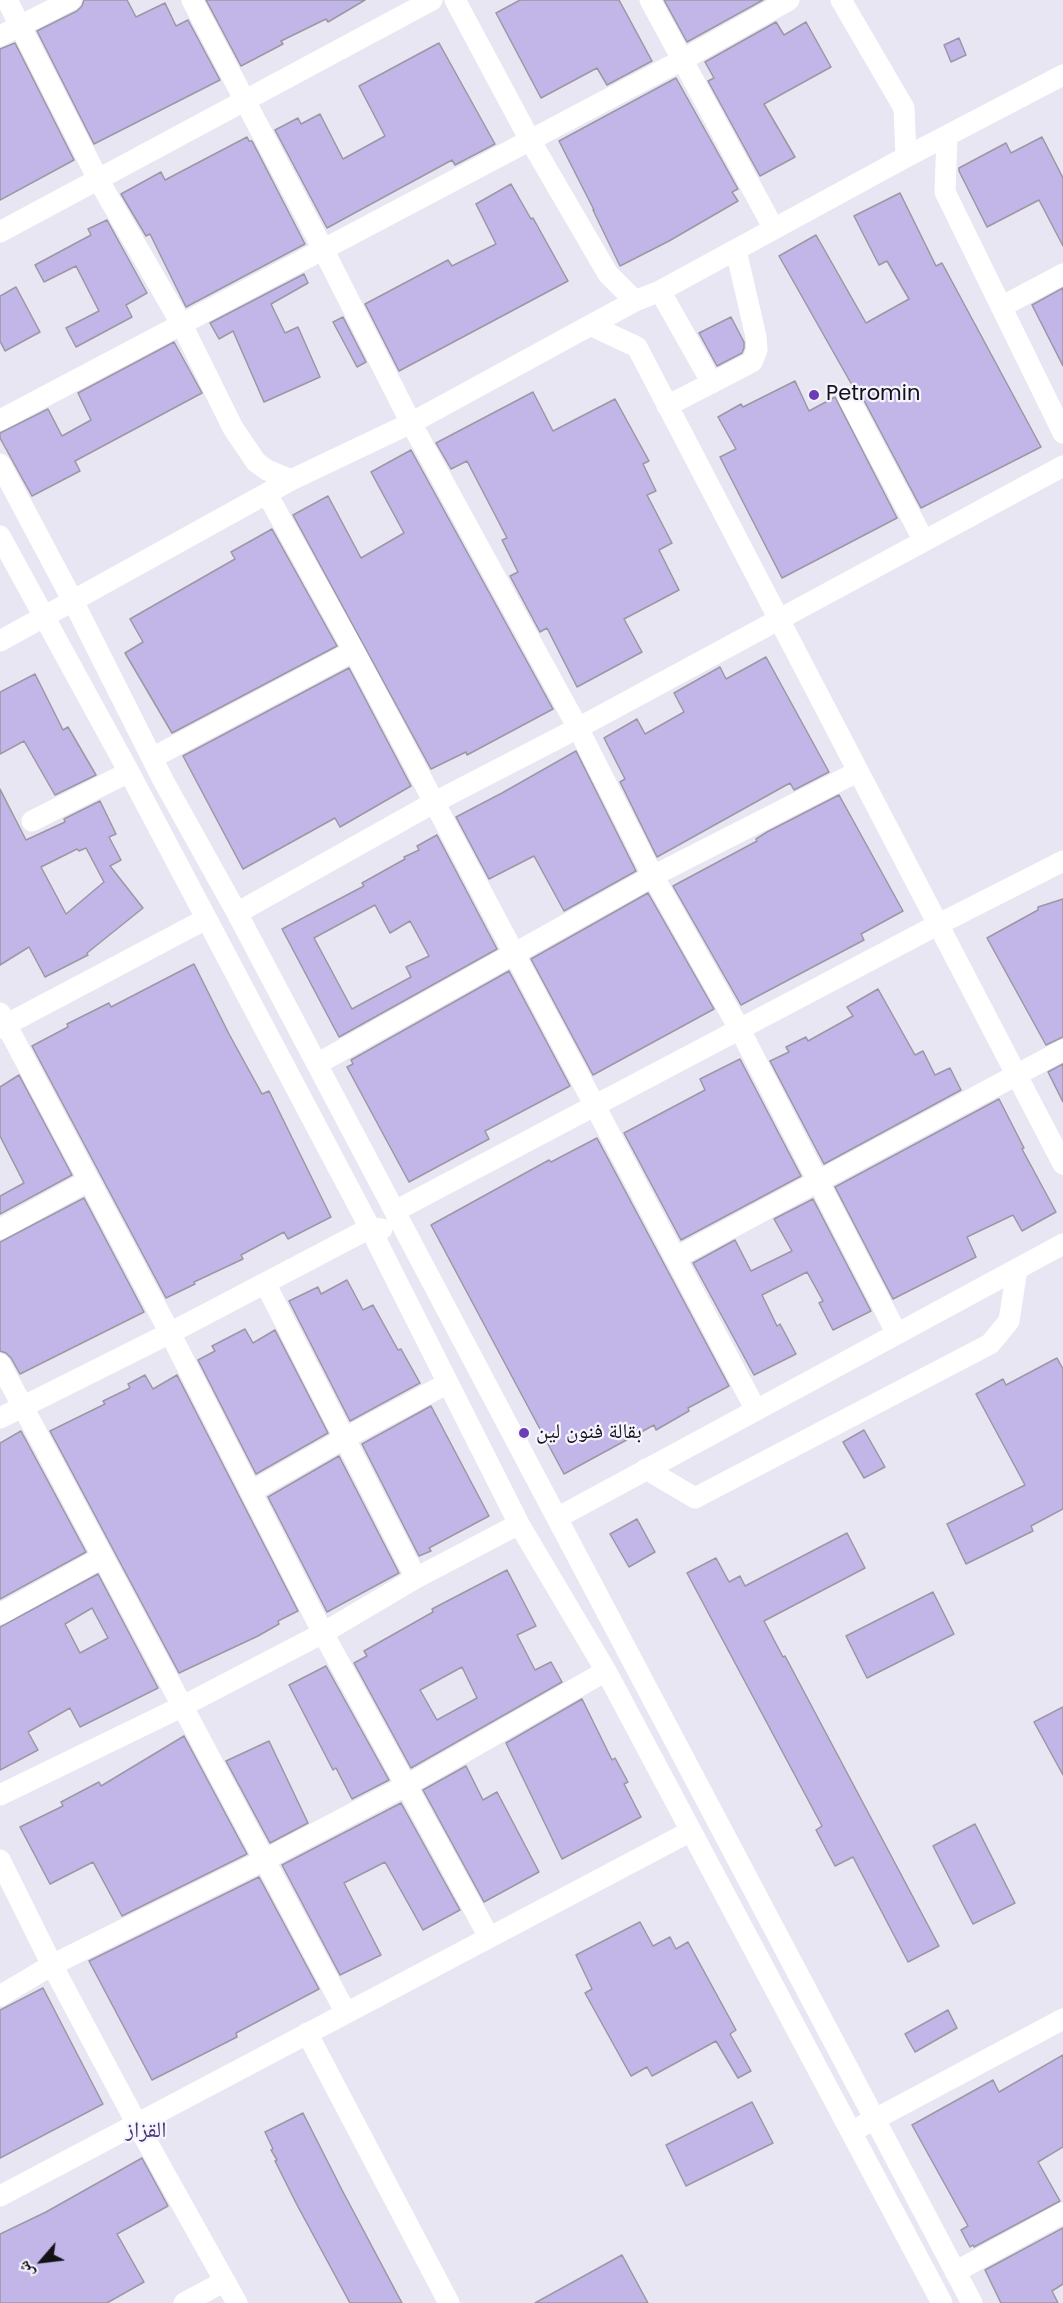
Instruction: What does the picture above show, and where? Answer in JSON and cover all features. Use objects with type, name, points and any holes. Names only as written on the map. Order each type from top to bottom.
[{"type":"street","points":[[7,0],[99,181],[182,326],[233,428],[256,462],[267,470],[291,480]]},
{"type":"street","points":[[0,36],[71,0]]},
{"type":"street","points":[[192,0],[323,249],[411,423],[578,728],[653,876],[740,1030],[897,1334]]},
{"type":"street","points":[[0,232],[99,181],[432,0]]},
{"type":"street","points":[[455,0],[530,140],[608,274],[635,301]]},
{"type":"street","points":[[650,0],[774,229]]},
{"type":"street","points":[[0,420],[182,326],[682,60],[789,0]]},
{"type":"street","points":[[841,0],[904,108],[906,157]]},
{"type":"street","points":[[0,641],[291,480],[411,423],[635,301],[660,291],[906,157],[1063,75]]},
{"type":"street","points":[[947,136],[945,192],[1063,433]]},
{"type":"street","points":[[668,406],[753,362],[757,350],[736,249]]},
{"type":"street","points":[[1001,307],[1063,274]]},
{"type":"street","points":[[660,291],[712,383]]},
{"type":"street","points":[[592,326],[637,346],[1063,1164]]},
{"type":"street","points":[[848,397],[924,541]]},
{"type":"street","points":[[0,464],[73,601],[152,758],[237,913],[972,2303]]},
{"type":"street","points":[[237,913],[433,803],[578,728],[1063,466]]},
{"type":"street","points":[[267,494],[354,651],[756,1410]]},
{"type":"street","points":[[0,537],[129,772],[370,1227],[519,1524],[606,1671],[942,2303]]},
{"type":"street","points":[[152,758],[354,651]]},
{"type":"street","points":[[32,821],[129,772]]},
{"type":"street","points":[[317,1064],[653,876],[857,772]]},
{"type":"street","points":[[395,1211],[1063,861]]},
{"type":"street","points":[[206,919],[2,1021],[170,1333],[323,1633],[489,1937]]},
{"type":"street","points":[[675,1258],[1063,1050]]},
{"type":"street","points":[[0,1229],[88,1181]]},
{"type":"street","points":[[0,1418],[170,1333],[370,1227],[395,1232],[409,1246],[425,1269]]},
{"type":"street","points":[[557,1518],[1063,1244]]},
{"type":"street","points":[[646,1469],[695,1498],[990,1344],[1009,1321],[1017,1269]]},
{"type":"street","points":[[265,1283],[416,1578]]},
{"type":"street","points":[[0,1364],[346,2013]]},
{"type":"street","points":[[252,1491],[448,1383]]},
{"type":"street","points":[[0,1795],[183,1706],[323,1633],[416,1578],[519,1524]]},
{"type":"street","points":[[0,1614],[103,1557]]},
{"type":"street","points":[[0,1996],[52,1965],[264,1860],[407,1785],[606,1671]]},
{"type":"street","points":[[0,2196],[691,1831]]},
{"type":"street","points":[[0,1860],[52,1965],[137,2124],[237,2303]]},
{"type":"street","points":[[851,2132],[1063,2019]]},
{"type":"street","points":[[307,2033],[448,2303]]},
{"type":"street","points":[[956,2272],[1063,2213]]},
{"type":"street","points":[[184,2303],[225,2281]]},
{"type":"building","points":[[84,0],[127,0],[136,17],[165,3],[176,26],[188,20],[220,80],[94,144],[37,31],[77,11]]},
{"type":"building","points":[[206,0],[365,0],[328,22],[326,19],[281,41],[283,44],[241,66]]},
{"type":"building","points":[[520,0],[619,0],[652,61],[607,85],[597,68],[541,98],[496,13]]},
{"type":"building","points":[[664,0],[763,0],[687,42]]},
{"type":"building","points":[[776,22],[784,35],[806,22],[831,67],[764,104],[795,157],[760,176],[708,81],[714,78],[705,62]]},
{"type":"building","points":[[959,38],[966,55],[951,62],[944,45]]},
{"type":"building","points":[[15,43],[74,160],[0,200],[0,49]]},
{"type":"building","points":[[439,43],[495,144],[455,165],[452,160],[327,228],[275,130],[298,118],[301,124],[320,114],[343,159],[385,136],[359,86]]},
{"type":"building","points":[[676,78],[738,189],[732,192],[738,201],[620,266],[559,141]]},
{"type":"building","points":[[247,137],[249,141],[252,141],[305,244],[186,307],[150,234],[146,236],[121,194],[161,172],[165,180]]},
{"type":"building","points":[[1042,137],[1063,178],[1063,246],[1039,200],[987,227],[959,171],[959,168],[1006,143],[1011,153]]},
{"type":"building","points":[[511,184],[568,281],[399,371],[365,304],[448,260],[452,266],[496,244],[476,204]]},
{"type":"building","points":[[900,193],[936,266],[942,263],[1041,447],[921,508],[859,391],[852,385],[779,256],[816,235],[866,323],[909,299],[887,261],[879,265],[854,216]]},
{"type":"building","points":[[107,220],[147,293],[126,305],[132,317],[76,347],[66,328],[99,311],[76,266],[44,282],[35,265],[91,235],[88,229]]},
{"type":"building","points":[[304,274],[308,283],[271,304],[285,333],[298,327],[320,377],[264,402],[233,331],[219,339],[210,323]]},
{"type":"building","points":[[16,287],[40,332],[5,351],[0,341],[0,296]]},
{"type":"building","points":[[1063,288],[1063,366],[1032,305]]},
{"type":"building","points":[[343,317],[366,362],[357,367],[333,322]]},
{"type":"building","points":[[731,317],[744,342],[744,348],[742,353],[717,366],[699,333]]},
{"type":"building","points":[[174,342],[202,393],[75,461],[80,471],[32,496],[0,438],[0,433],[48,409],[62,436],[91,420],[78,393]]},
{"type":"building","points":[[795,381],[809,411],[835,397],[897,518],[782,578],[720,457],[736,449],[718,417],[741,404],[743,407]]},
{"type":"building","points":[[533,392],[553,431],[615,399],[649,461],[643,464],[656,491],[647,495],[672,543],[659,550],[679,590],[624,619],[642,652],[577,687],[547,628],[540,632],[510,576],[518,572],[502,540],[507,538],[467,461],[451,469],[436,443]]},
{"type":"building","points":[[411,450],[553,709],[467,755],[466,752],[431,769],[293,515],[328,496],[361,558],[404,533],[371,472]]},
{"type":"building","points":[[272,529],[337,646],[172,733],[125,653],[143,642],[130,619],[235,559],[231,552]]},
{"type":"building","points":[[766,657],[829,772],[794,790],[790,783],[657,857],[620,782],[625,779],[604,738],[637,719],[645,734],[684,712],[674,693],[720,667],[726,679]]},
{"type":"building","points":[[349,668],[411,786],[340,827],[335,818],[243,869],[183,756]]},
{"type":"building","points":[[35,674],[63,730],[68,727],[96,775],[55,795],[24,741],[0,754],[0,692]]},
{"type":"building","points":[[576,751],[636,871],[564,911],[534,856],[489,879],[456,817]]},
{"type":"building","points":[[0,789],[26,840],[65,822],[64,819],[100,801],[116,834],[109,837],[121,860],[110,866],[143,908],[87,953],[88,955],[45,977],[29,947],[0,965]],"holes":[[[86,848],[104,882],[66,914],[41,867],[77,849],[79,851]]]},
{"type":"building","points":[[839,795],[903,911],[861,934],[864,940],[741,1005],[673,886],[757,841],[756,839],[767,832]]},
{"type":"building","points":[[437,835],[497,949],[339,1037],[282,929],[364,886],[362,883],[419,850],[417,846]],"holes":[[[375,905],[390,933],[410,921],[429,956],[406,967],[411,977],[352,1009],[314,938]]]},
{"type":"building","points":[[648,893],[714,1009],[593,1075],[531,959]]},
{"type":"building","points":[[1063,899],[1063,1037],[1046,1045],[987,938],[1038,910],[1038,907]]},
{"type":"building","points":[[194,964],[262,1094],[269,1091],[331,1217],[288,1239],[284,1232],[241,1255],[243,1259],[166,1298],[32,1046],[68,1027],[67,1024],[109,1003],[111,1007]]},
{"type":"building","points":[[509,971],[570,1086],[485,1131],[489,1139],[409,1182],[347,1067],[353,1064],[351,1060]]},
{"type":"building","points":[[878,989],[915,1055],[923,1051],[935,1075],[950,1068],[961,1090],[824,1164],[770,1061],[789,1052],[786,1047],[806,1037],[808,1041],[853,1016],[847,1007]]},
{"type":"building","points":[[740,1059],[801,1176],[681,1240],[624,1133],[705,1090],[700,1079]]},
{"type":"building","points":[[1063,1064],[1063,1102],[1048,1072]]},
{"type":"building","points":[[19,1075],[72,1175],[0,1214],[0,1196],[24,1183],[0,1136],[0,1087]]},
{"type":"building","points":[[999,1099],[1024,1148],[1022,1149],[1056,1212],[1022,1231],[1013,1215],[967,1237],[976,1257],[893,1299],[835,1187]]},
{"type":"building","points":[[597,1138],[729,1386],[688,1408],[689,1411],[656,1430],[654,1425],[564,1474],[431,1225],[549,1160],[551,1162]]},
{"type":"building","points":[[84,1198],[144,1312],[20,1374],[11,1358],[0,1351],[0,1242]]},
{"type":"building","points":[[813,1199],[871,1311],[833,1330],[819,1303],[823,1301],[807,1272],[762,1295],[777,1326],[780,1324],[796,1354],[754,1375],[693,1263],[735,1240],[751,1271],[792,1251],[774,1219]]},
{"type":"building","points":[[347,1280],[363,1310],[373,1305],[398,1350],[401,1349],[420,1383],[350,1421],[289,1301],[318,1287],[321,1294]]},
{"type":"building","points":[[245,1329],[253,1343],[275,1330],[328,1433],[256,1474],[198,1360],[215,1351],[212,1346]]},
{"type":"building","points":[[1057,1358],[1063,1369],[1063,1509],[1031,1526],[1033,1531],[966,1564],[947,1524],[1025,1485],[976,1394],[1003,1379],[1006,1385]]},
{"type":"building","points":[[145,1375],[153,1389],[177,1375],[298,1611],[278,1621],[279,1624],[258,1636],[179,1673],[50,1431],[105,1404],[103,1401],[130,1388],[128,1384]]},
{"type":"building","points":[[431,1406],[489,1516],[429,1548],[431,1551],[419,1556],[362,1444]]},
{"type":"building","points":[[864,1430],[885,1467],[864,1478],[843,1442]]},
{"type":"building","points":[[21,1431],[86,1552],[0,1599],[0,1443]]},
{"type":"building","points":[[339,1456],[399,1573],[327,1612],[268,1497]]},
{"type":"building","points":[[637,1519],[655,1552],[629,1567],[610,1534]]},
{"type":"building","points":[[847,1533],[865,1568],[764,1621],[783,1657],[785,1656],[939,1946],[908,1962],[853,1857],[835,1866],[816,1830],[822,1826],[687,1573],[716,1558],[729,1582],[740,1576],[745,1586]]},
{"type":"building","points":[[507,1570],[536,1626],[517,1635],[535,1670],[551,1662],[562,1682],[411,1768],[354,1663],[367,1656],[364,1651],[433,1612],[432,1609]],"holes":[[[462,1667],[477,1698],[437,1720],[420,1690]]]},
{"type":"building","points":[[98,1574],[158,1688],[80,1727],[70,1708],[28,1732],[38,1750],[0,1770],[0,1627]],"holes":[[[92,1608],[108,1638],[80,1653],[65,1624]]]},
{"type":"building","points":[[933,1592],[954,1634],[867,1678],[846,1636]]},
{"type":"building","points":[[326,1666],[389,1780],[352,1799],[336,1768],[333,1770],[289,1685]]},
{"type":"building","points":[[582,1699],[612,1760],[615,1758],[628,1782],[624,1784],[641,1817],[562,1859],[506,1743]]},
{"type":"building","points":[[1063,1707],[1063,1775],[1034,1722]]},
{"type":"building","points":[[184,1736],[247,1854],[122,1916],[93,1862],[50,1884],[20,1827],[63,1806],[61,1802],[99,1782],[101,1786]]},
{"type":"building","points":[[269,1741],[308,1823],[270,1843],[226,1761]]},
{"type":"building","points":[[466,1766],[483,1800],[497,1792],[539,1872],[484,1902],[423,1790]]},
{"type":"building","points":[[401,1803],[460,1910],[423,1930],[385,1862],[344,1883],[381,1955],[340,1975],[282,1865]]},
{"type":"building","points":[[975,1824],[1015,1903],[973,1924],[933,1846]]},
{"type":"building","points":[[259,1877],[319,1989],[236,2033],[237,2037],[152,2080],[89,1961]]},
{"type":"building","points":[[640,1922],[653,1946],[670,1937],[676,1949],[688,1942],[736,2030],[730,2034],[751,2071],[738,2078],[716,2041],[652,2076],[647,2067],[631,2076],[585,1993],[592,1989],[576,1955]]},
{"type":"building","points":[[43,1988],[103,2104],[0,2158],[0,2010]]},
{"type":"building","points":[[948,2010],[957,2028],[915,2052],[905,2034]]},
{"type":"building","points":[[1063,2055],[1063,2147],[1038,2162],[1060,2201],[974,2247],[973,2245],[970,2247],[961,2230],[968,2226],[912,2125],[993,2080],[999,2092]]},
{"type":"building","points":[[752,2102],[773,2143],[686,2186],[666,2145]]},
{"type":"building","points":[[303,2113],[402,2303],[350,2303],[296,2203],[275,2161],[277,2160],[265,2132]]},
{"type":"building","points":[[142,2158],[168,2206],[117,2234],[144,2282],[107,2303],[0,2303],[0,2234],[46,2212]]},
{"type":"building","points":[[1063,2228],[1063,2284],[1052,2291],[1058,2303],[1001,2303],[985,2270]]},
{"type":"building","points":[[622,2255],[648,2303],[535,2303]]},
{"type":"place","name":"Petromin","points":[[814,395]]},
{"type":"place","name":"بقالة فنون لين","points":[[524,1433]]},
{"type":"district","name":"القزاز","points":[[146,2131]]}]
